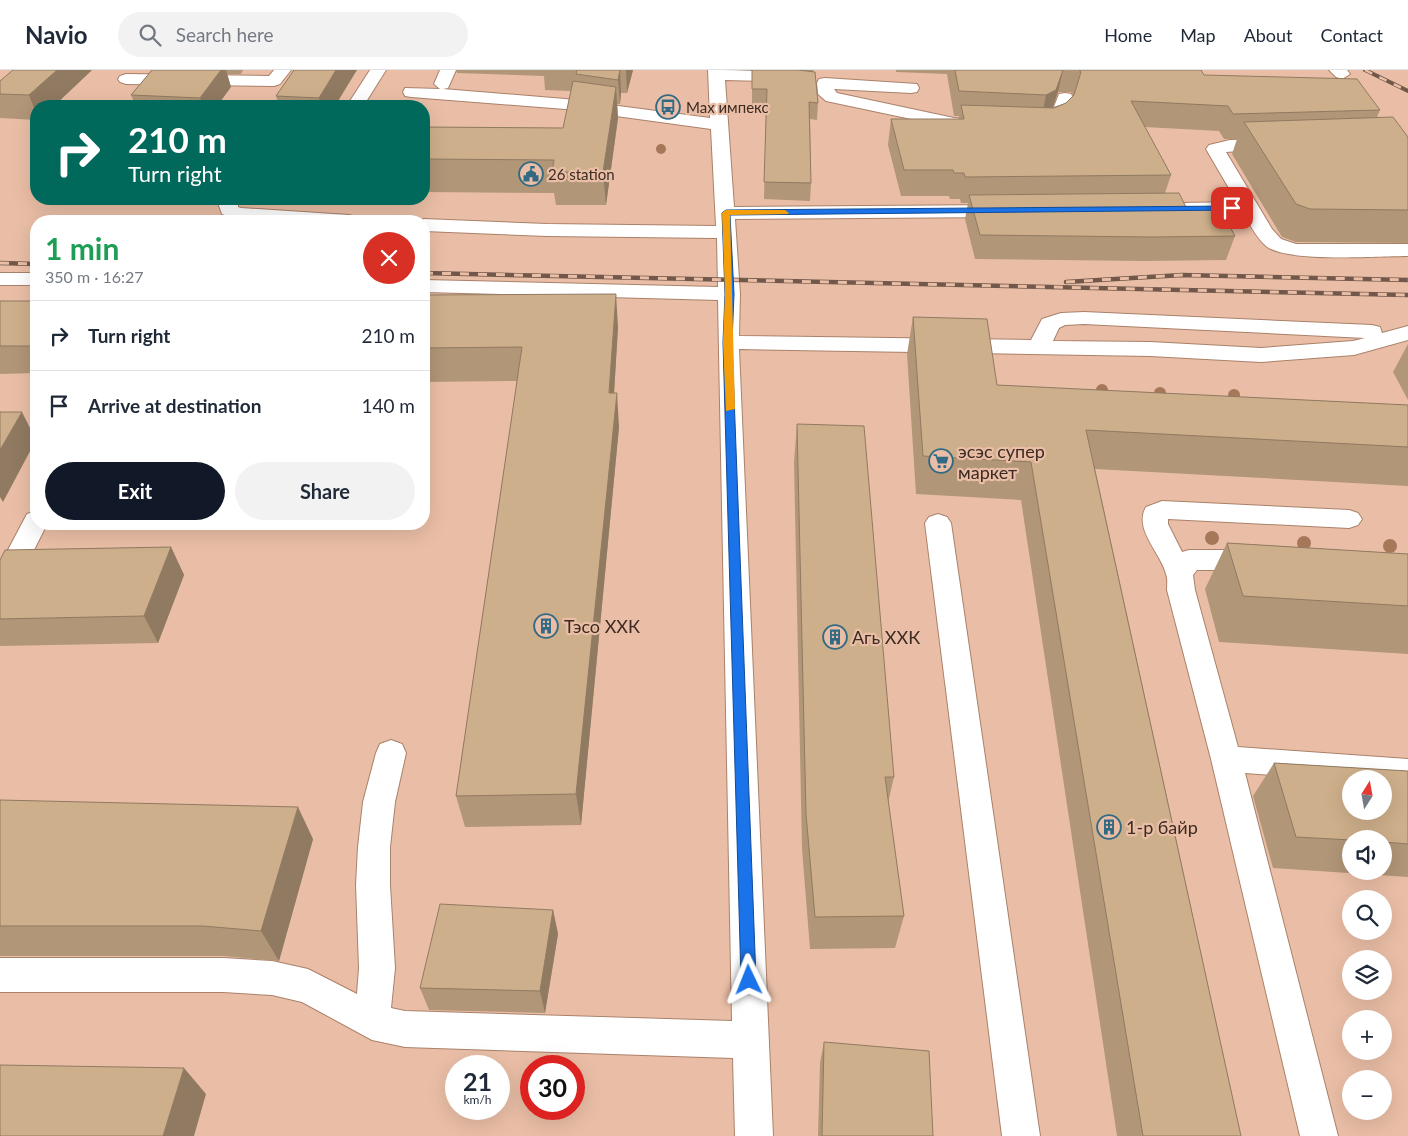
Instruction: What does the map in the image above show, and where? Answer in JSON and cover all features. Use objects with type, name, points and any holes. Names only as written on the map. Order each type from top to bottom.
[{"type":"street","points":[[126,79],[274,81],[283,70]]},
{"type":"street","points":[[359,100],[378,70]]},
{"type":"street","points":[[754,1136],[728,342],[730,294],[727,222],[718,125],[716,72],[764,75],[825,83],[911,88]]},
{"type":"street","points":[[825,83],[826,94],[832,97],[954,123],[994,125]]},
{"type":"street","points":[[411,92],[494,96],[617,109],[718,125]]},
{"type":"street","points":[[1023,126],[1042,127],[1054,124],[1061,118],[1065,98]]},
{"type":"street","points":[[1290,144],[1230,145],[1215,149],[1268,238],[1282,247],[1294,250],[1408,250]]},
{"type":"street","points":[[228,205],[229,210],[238,214],[253,215]]},
{"type":"street","points":[[1164,209],[1250,208]]},
{"type":"street","points":[[430,225],[547,230],[1020,211]]},
{"type":"street","points":[[0,279],[30,280]]},
{"type":"street","points":[[430,286],[730,294]]},
{"type":"street","points":[[1039,347],[1050,324],[1061,319],[1076,318],[1406,333]]},
{"type":"street","points":[[728,342],[1150,349],[1261,355],[1354,348],[1406,333]]},
{"type":"street","points":[[1319,1136],[1226,759],[1181,590],[1180,574],[1155,524],[1155,513],[1162,510],[1349,519]]},
{"type":"street","points":[[938,523],[1021,1136]]},
{"type":"street","points":[[0,591],[31,530]]},
{"type":"street","points":[[1180,574],[1189,560],[1284,562]]},
{"type":"street","points":[[372,1022],[377,968],[373,884],[374,848],[380,802],[391,752]]},
{"type":"street","points":[[1226,759],[1408,772]]},
{"type":"street","points":[[0,975],[223,975],[272,978],[308,986],[372,1022],[405,1029],[751,1040]]},
{"type":"building","points":[[13,70],[57,70],[29,95],[0,94],[0,81]]},
{"type":"building","points":[[152,70],[221,70],[200,98],[131,95]]},
{"type":"building","points":[[294,70],[336,70],[319,98],[276,96]]},
{"type":"building","points":[[577,70],[620,70],[618,80],[576,74]]},
{"type":"building","points":[[752,70],[815,72],[818,103],[809,102],[811,183],[764,182],[767,89],[752,89]]},
{"type":"building","points":[[955,70],[1063,70],[1056,90],[1046,95],[959,91]]},
{"type":"building","points":[[1079,70],[1201,70],[1204,75],[1357,79],[1380,110],[1233,114],[1228,106],[1131,101],[1171,175],[965,177],[964,173],[954,173],[953,170],[904,170],[891,119],[964,119],[961,105],[1054,108],[1066,103],[1074,95],[1081,72]]},
{"type":"building","points":[[573,81],[616,87],[603,172],[552,172],[554,160],[430,159],[430,127],[563,128]]},
{"type":"building","points":[[1393,117],[1408,137],[1408,210],[1310,209],[1296,204],[1244,122]]},
{"type":"building","points":[[1179,193],[1186,207],[1219,207],[1235,236],[980,235],[969,195]]},
{"type":"building","name":"Тэсо ХХК","points":[[616,294],[609,393],[617,393],[576,794],[456,796],[522,347],[430,348],[430,295]]},
{"type":"building","points":[[0,301],[30,301],[30,346],[0,346]]},
{"type":"building","points":[[913,317],[987,319],[997,385],[1408,405],[1408,447],[1086,430],[1241,1136],[1143,1136],[1031,462],[923,456]]},
{"type":"building","points":[[0,412],[22,412],[0,450]]},
{"type":"building","name":"Агь ХХК","points":[[797,424],[864,426],[894,777],[885,777],[904,916],[815,917],[806,814]]},
{"type":"building","points":[[1227,543],[1408,554],[1408,606],[1243,596]]},
{"type":"building","points":[[171,547],[144,616],[0,619],[0,560],[5,550]]},
{"type":"building","points":[[1274,763],[1391,770],[1342,770],[1342,820],[1392,820],[1392,770],[1408,771],[1408,844],[1392,843],[1392,830],[1342,830],[1342,840],[1296,837]]},
{"type":"building","points":[[0,800],[298,807],[261,931],[203,926],[0,926]]},
{"type":"building","points":[[440,904],[553,910],[540,991],[420,988]]},
{"type":"building","points":[[824,1042],[929,1051],[933,1136],[822,1136]]},
{"type":"building","points":[[0,1065],[184,1068],[163,1136],[0,1136]]},
{"type":"railway","points":[[1365,70],[1408,91]]},
{"type":"railway","points":[[0,263],[30,264]]},
{"type":"railway","points":[[430,273],[1408,295]]},
{"type":"railway","points":[[1066,282],[1182,275],[1408,280]]},
{"type":"slow traffic","points":[[730,409],[728,342],[730,294],[726,213],[785,213]]},
{"type":"place","name":"Мах импекс","points":[[668,107]]},
{"type":"place","name":"26 station","points":[[531,174]]},
{"type":"place","name":"эсэс супер маркет","points":[[941,461]]},
{"type":"place","name":"Тэсо ХХК","points":[[546,626]]},
{"type":"place","name":"Агь ХХК","points":[[835,637]]},
{"type":"place","name":"1-р байр","points":[[1109,827]]},
{"type":"route","points":[[749,980],[728,342],[730,294],[726,213],[1232,208]]}]
